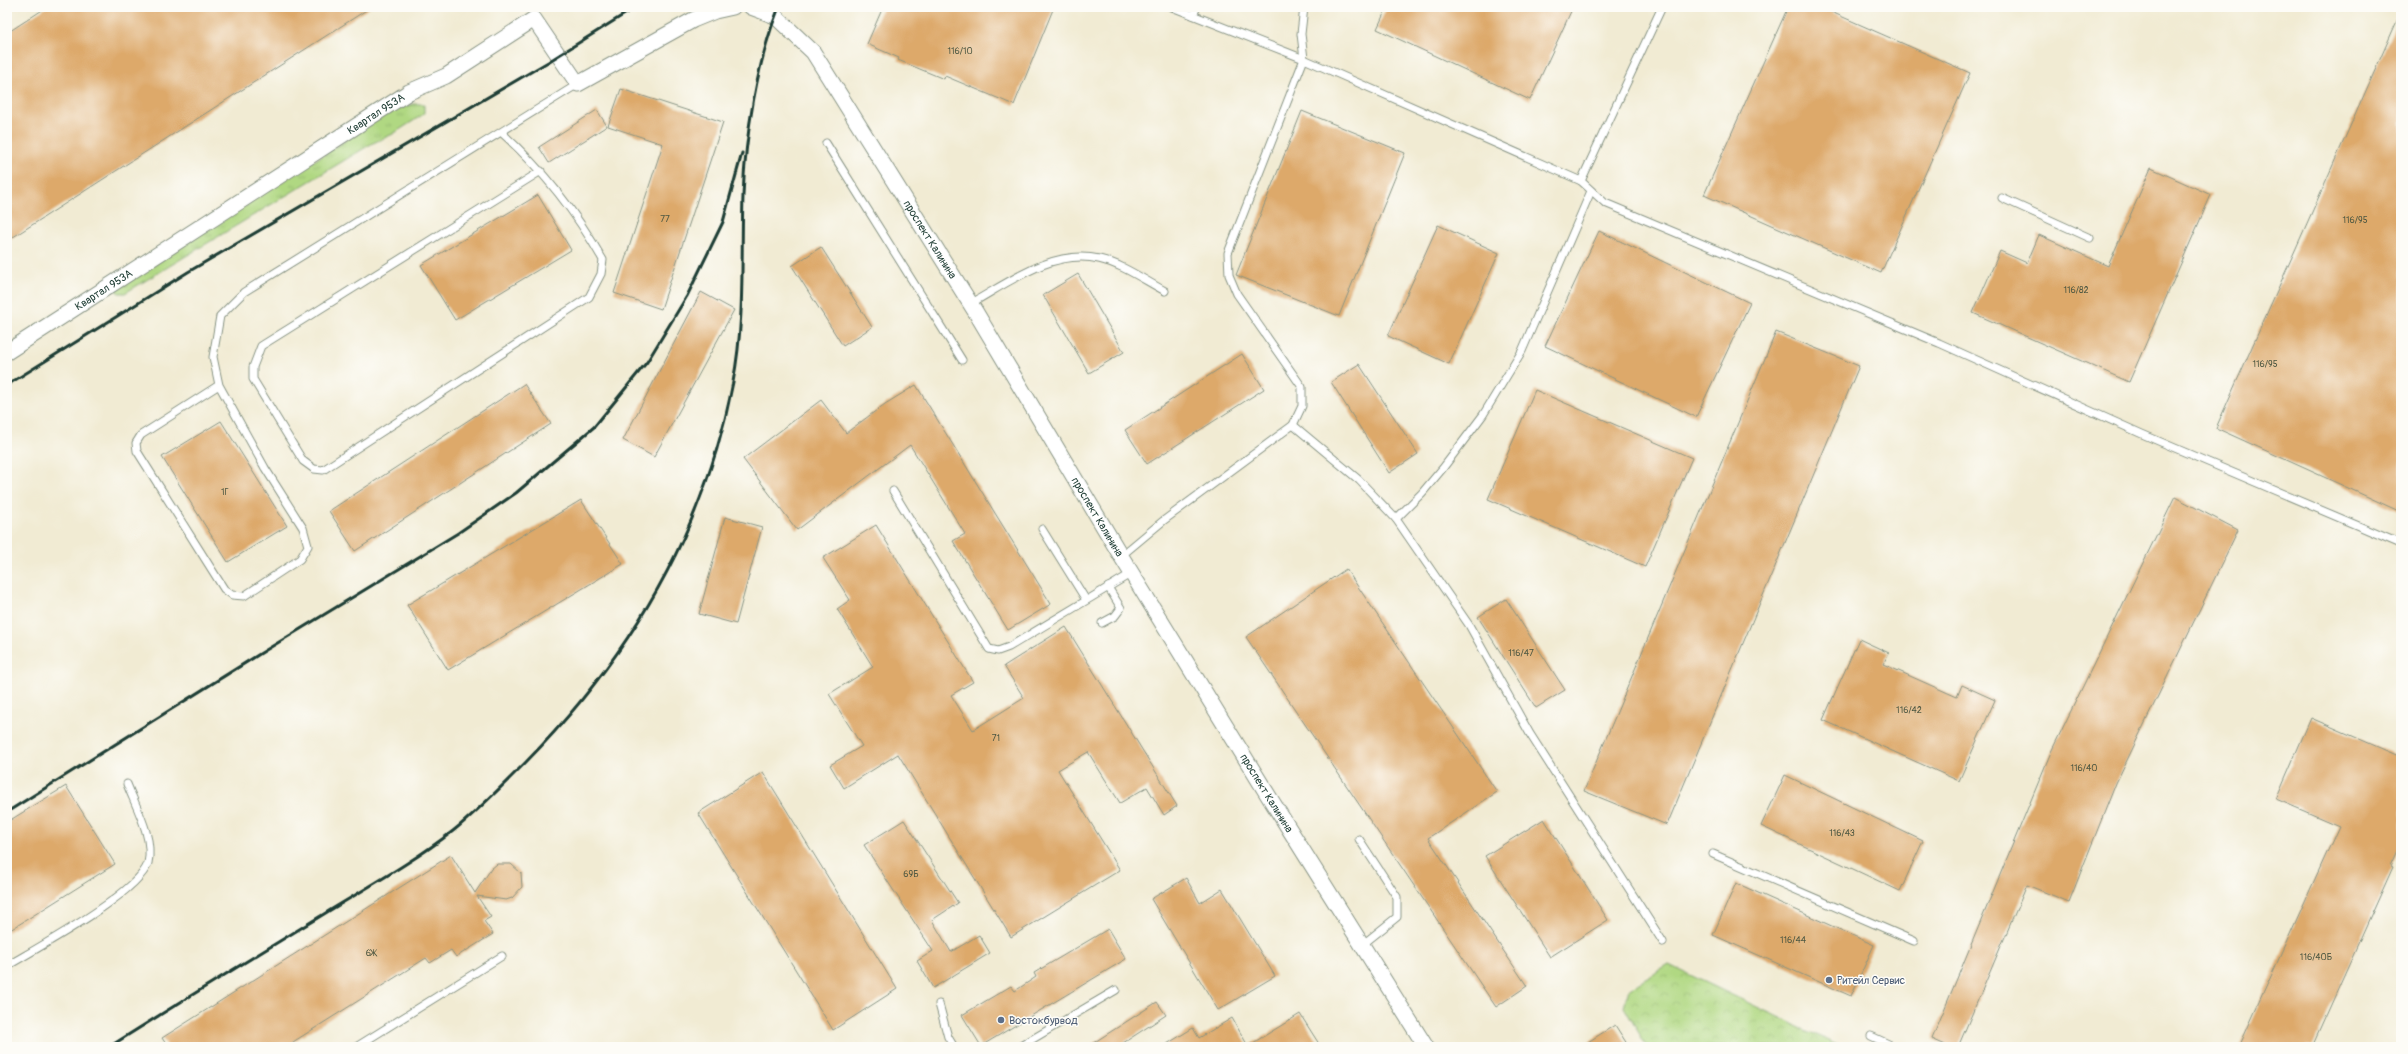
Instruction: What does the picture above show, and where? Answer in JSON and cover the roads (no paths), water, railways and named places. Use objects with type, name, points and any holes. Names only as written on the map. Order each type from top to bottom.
[{"type":"street","points":[[578,84],[698,17],[733,7]]},
{"type":"street","name":"проспект Калинина","points":[[754,7],[775,16],[813,52],[970,304],[1121,556],[1426,1047]]},
{"type":"street","name":"Квартал 953А","points":[[7,352],[409,92],[446,76],[534,19],[578,84]]},
{"type":"lane","points":[[1172,7],[1304,59],[1581,181],[1605,203],[1939,343],[2142,434],[2401,544]]},
{"type":"lane","points":[[1193,15],[1197,7]]},
{"type":"lane","points":[[1121,556],[1163,521],[1293,425],[1302,406],[1302,387],[1237,294],[1228,275],[1228,253],[1304,59],[1301,34],[1304,7]]},
{"type":"lane","points":[[1581,181],[1662,7]]},
{"type":"lane","points":[[219,386],[141,435],[136,443],[137,450],[224,589],[232,595],[244,596],[300,559],[308,546],[303,528],[265,468],[219,386],[213,357],[220,316],[244,292],[502,133],[578,84]]},
{"type":"lane","points":[[502,133],[541,171],[583,224],[603,260],[601,274],[589,296],[323,470],[314,469],[303,461],[253,379],[253,367],[261,346],[541,171]]},
{"type":"lane","points":[[826,143],[962,360]]},
{"type":"lane","points":[[1396,519],[1422,493],[1443,468],[1483,414],[1522,351],[1591,191]]},
{"type":"lane","points":[[2002,198],[2090,238]]},
{"type":"lane","points":[[970,304],[1031,270],[1052,261],[1076,257],[1099,259],[1120,266],[1165,291]]},
{"type":"lane","points":[[1293,425],[1359,480],[1396,519],[1469,625],[1530,734],[1663,942]]},
{"type":"lane","points":[[893,491],[989,649],[998,651],[1009,647],[1132,573]]},
{"type":"lane","points":[[1042,529],[1086,600]]},
{"type":"lane","points":[[1102,623],[1115,616],[1121,608],[1108,587]]},
{"type":"lane","points":[[7,966],[95,912],[138,880],[148,862],[148,838],[127,784]]},
{"type":"lane","points":[[1360,839],[1397,897],[1397,917],[1362,945]]},
{"type":"lane","points":[[1713,854],[1914,941]]},
{"type":"lane","points":[[356,1047],[502,956]]},
{"type":"lane","points":[[1019,1047],[1116,990]]},
{"type":"lane","points":[[939,1004],[948,1037],[954,1047]]},
{"type":"lane","points":[[1871,1036],[1895,1047]]},
{"type":"railway","points":[[7,385],[188,272],[548,62],[636,7]]},
{"type":"railway","points":[[109,1047],[390,874],[453,831],[499,789],[564,721],[599,678],[630,634],[658,588],[683,540],[704,489],[720,437],[737,359],[742,289],[744,173],[749,125],[764,51],[779,7]]},
{"type":"railway","points":[[7,812],[266,650],[458,533],[516,493],[594,427],[647,362],[687,296],[723,222],[742,153]]},
{"type":"place","name":"Ритейл Сервис","points":[[1829,980]]},
{"type":"place","name":"Востокбурвод","points":[[1001,1020]]}]
